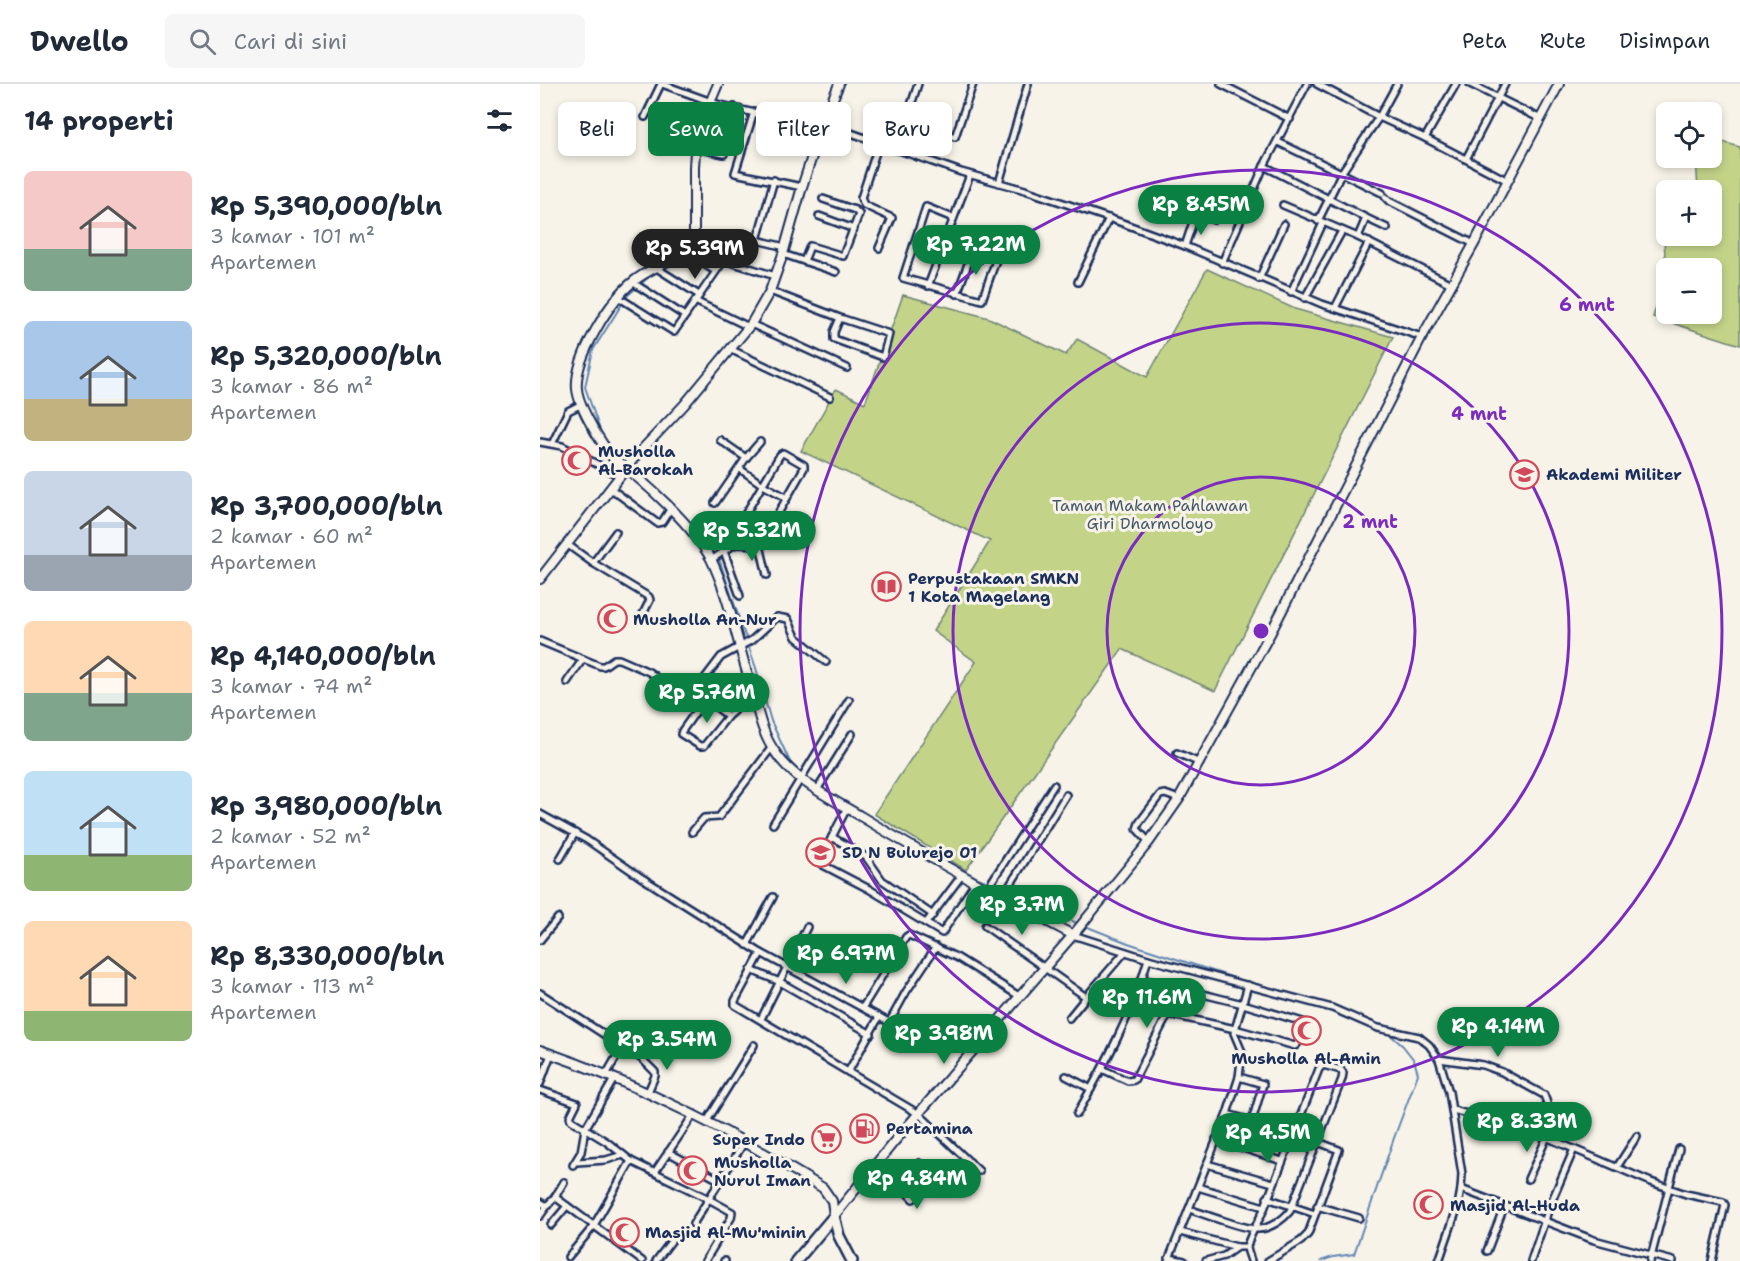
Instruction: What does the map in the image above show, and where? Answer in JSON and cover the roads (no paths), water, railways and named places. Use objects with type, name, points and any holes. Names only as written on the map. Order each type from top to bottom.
[{"type":"main road","points":[[713,102],[718,84]]},
{"type":"main road","points":[[832,102],[839,84]]},
{"type":"main road","points":[[796,1261],[1076,931],[1149,842],[1179,799],[1279,616],[1422,337],[1508,181],[1558,84]]},
{"type":"main road","points":[[695,156],[695,235],[691,245],[632,282],[617,296],[600,323],[585,354],[578,384],[582,404],[613,458],[630,463],[714,558],[743,644],[765,733],[780,760],[847,808],[975,883],[1005,893],[1076,931]]},
{"type":"main road","points":[[540,579],[630,463],[684,405],[750,325],[770,291],[813,156]]},
{"type":"main road","points":[[540,1050],[648,1092],[694,1114],[823,1188],[831,1201],[838,1236],[852,1261]]},
{"type":"street","points":[[645,117],[662,84],[710,102]]},
{"type":"street","points":[[912,102],[918,84]]},
{"type":"street","points":[[918,157],[929,129],[955,136],[973,84]]},
{"type":"street","points":[[999,183],[1028,84]]},
{"type":"street","points":[[1221,84],[1290,119]]},
{"type":"street","points":[[1222,263],[1264,166],[1307,84]]},
{"type":"street","points":[[1333,92],[1337,84]]},
{"type":"street","points":[[1291,292],[1342,172],[1379,117],[1397,84]]},
{"type":"street","points":[[1425,138],[1456,84]]},
{"type":"street","points":[[1470,84],[1541,119]]},
{"type":"street","points":[[1466,159],[1505,84]]},
{"type":"street","points":[[1320,85],[1508,181]]},
{"type":"street","points":[[744,110],[754,112],[735,172],[802,187]]},
{"type":"street","points":[[1278,142],[1342,172],[1383,195],[1389,201],[1474,244]]},
{"type":"street","points":[[875,156],[861,198],[864,205],[892,218],[879,248]]},
{"type":"street","points":[[915,156],[1109,218],[1185,246],[1291,292],[1422,337]]},
{"type":"street","points":[[1264,166],[1387,228]]},
{"type":"street","points":[[928,286],[970,175]]},
{"type":"street","points":[[774,180],[757,240],[784,250],[804,261],[836,272]]},
{"type":"street","points":[[804,261],[810,246],[843,256],[854,229],[858,212],[824,199]]},
{"type":"street","points":[[1283,206],[1369,242],[1451,284]]},
{"type":"street","points":[[945,240],[994,258],[996,264],[983,300],[904,279],[903,276],[927,207],[953,218]]},
{"type":"street","points":[[1185,246],[1196,213],[1215,220]]},
{"type":"street","points":[[819,216],[854,229]]},
{"type":"street","points":[[1078,282],[1109,218]]},
{"type":"street","points":[[1358,237],[1366,218]]},
{"type":"street","points":[[1259,279],[1284,224]]},
{"type":"street","points":[[1305,297],[1342,231]]},
{"type":"street","points":[[1335,308],[1369,242]]},
{"type":"street","points":[[957,294],[973,250]]},
{"type":"street","points":[[684,251],[715,271]]},
{"type":"street","points":[[617,296],[672,332],[675,331],[715,271],[725,260],[775,276]]},
{"type":"street","points":[[655,267],[699,295]]},
{"type":"street","points":[[632,282],[685,316]]},
{"type":"street","points":[[770,291],[889,334],[883,357],[834,339],[834,332],[840,318]]},
{"type":"street","points":[[695,302],[848,368]]},
{"type":"street","points":[[730,349],[830,397]]},
{"type":"street","points":[[552,444],[568,411],[582,404]]},
{"type":"street","points":[[720,440],[746,458]]},
{"type":"street","points":[[540,442],[562,446],[620,476]]},
{"type":"street","points":[[715,503],[760,442]]},
{"type":"street","points":[[735,544],[743,518],[780,455],[785,454],[804,466],[760,545],[767,575]]},
{"type":"street","points":[[740,469],[787,498]]},
{"type":"street","points":[[610,488],[657,523],[662,522],[671,508]]},
{"type":"street","points":[[593,563],[616,532]]},
{"type":"street","points":[[568,544],[593,563],[649,597],[650,600],[643,614]]},
{"type":"street","points":[[714,558],[735,544],[760,545]]},
{"type":"street","points":[[724,551],[740,596]]},
{"type":"street","points":[[540,642],[602,666],[614,659],[619,659],[649,672],[684,698],[692,695],[721,657],[743,644],[777,617],[785,617],[790,621],[796,637],[826,662]]},
{"type":"street","points":[[567,682],[583,659]]},
{"type":"street","points":[[728,716],[704,700],[681,734],[700,746],[704,746],[728,716],[754,693]]},
{"type":"street","points":[[773,824],[849,700]]},
{"type":"street","points":[[818,789],[852,734]]},
{"type":"street","points":[[693,832],[704,818],[719,817],[772,747]]},
{"type":"street","points":[[1177,753],[1200,763]]},
{"type":"street","points":[[989,886],[1054,785]]},
{"type":"street","points":[[1149,842],[1137,829],[1138,823],[1160,795],[1164,794],[1179,799]]},
{"type":"street","points":[[1005,893],[1066,795]]},
{"type":"street","points":[[847,808],[821,858],[821,863],[943,933],[975,883]]},
{"type":"street","points":[[540,814],[575,833],[760,953],[920,1039]]},
{"type":"street","points":[[560,859],[575,833]]},
{"type":"street","points":[[832,837],[866,857],[882,880],[933,915]]},
{"type":"street","points":[[926,923],[962,875]]},
{"type":"street","points":[[747,945],[773,897]]},
{"type":"street","points":[[540,940],[558,918]]},
{"type":"street","points":[[986,926],[1086,997]]},
{"type":"street","points":[[760,1019],[807,927]]},
{"type":"street","points":[[1076,931],[1125,952],[1148,959],[1332,1008],[1386,1031],[1419,1037],[1429,1045],[1439,1059],[1449,1092],[1461,1161],[1461,1189],[1439,1261]]},
{"type":"street","points":[[863,1007],[906,937],[911,935],[958,958],[1019,996]]},
{"type":"street","points":[[889,1023],[906,992],[936,947]]},
{"type":"street","points":[[1069,1018],[1125,952]]},
{"type":"street","points":[[760,953],[735,1004],[919,1114],[979,1171]]},
{"type":"street","points":[[1077,1114],[1124,1025],[1148,959]]},
{"type":"street","points":[[751,970],[780,982],[871,1034]]},
{"type":"street","points":[[1142,979],[1305,1021],[1305,1024],[1295,1046],[1235,1029],[1168,1014]]},
{"type":"street","points":[[1184,1261],[1169,1259],[1227,1114],[1239,1077],[1242,1052],[1234,1034],[1248,985]]},
{"type":"street","points":[[1102,1069],[1130,1082],[1133,1081],[1168,1014],[1174,988]]},
{"type":"street","points":[[540,993],[642,1059],[655,1072],[648,1092]]},
{"type":"street","points":[[848,1072],[879,1017]]},
{"type":"street","points":[[707,1121],[754,1045]]},
{"type":"street","points":[[622,1047],[585,1129],[584,1145],[575,1164],[623,1155]]},
{"type":"street","points":[[540,1084],[551,1054]]},
{"type":"street","points":[[1439,1059],[1483,1065],[1502,1072],[1544,1095],[1547,1103],[1544,1136],[1528,1179]]},
{"type":"street","points":[[1190,1209],[1254,1229],[1269,1226],[1284,1218],[1292,1206],[1343,1076],[1342,1072],[1337,1068],[1323,1065],[1319,1069],[1294,1133],[1264,1207],[1254,1229],[1247,1247],[1251,1261]]},
{"type":"street","points":[[1066,1076],[1091,1089]]},
{"type":"street","points":[[1239,1077],[1263,1084],[1252,1121]]},
{"type":"street","points":[[540,1090],[576,1103],[570,1118],[631,1161],[710,1200],[732,1215],[705,1261]]},
{"type":"street","points":[[1453,1110],[1544,1136],[1668,1188],[1724,1203],[1712,1261]]},
{"type":"street","points":[[656,1172],[694,1114]]},
{"type":"street","points":[[1227,1114],[1294,1133],[1339,1150],[1306,1237],[1268,1261]]},
{"type":"street","points":[[1617,1167],[1637,1136]]},
{"type":"street","points":[[1216,1139],[1282,1161]]},
{"type":"street","points":[[693,1224],[745,1142]]},
{"type":"street","points":[[1531,1261],[1544,1222],[1574,1149]]},
{"type":"street","points":[[1651,1259],[1679,1149]]},
{"type":"street","points":[[668,1152],[721,1181]]},
{"type":"street","points":[[568,1257],[594,1227],[631,1161]]},
{"type":"street","points":[[897,1182],[915,1198],[950,1170],[961,1170],[970,1162]]},
{"type":"street","points":[[919,1163],[937,1179]]},
{"type":"street","points":[[1207,1164],[1273,1183]]},
{"type":"street","points":[[540,1216],[564,1182]]},
{"type":"street","points":[[1197,1187],[1264,1207]]},
{"type":"street","points":[[1461,1189],[1594,1240],[1651,1259],[1673,1261]]},
{"type":"street","points":[[555,1197],[642,1261]]},
{"type":"street","points":[[1267,1198],[1315,1214]]},
{"type":"street","points":[[540,1202],[548,1206]]},
{"type":"street","points":[[551,1225],[567,1206]]},
{"type":"street","points":[[1317,1206],[1359,1218]]},
{"type":"street","points":[[1486,1251],[1504,1207]]},
{"type":"street","points":[[1180,1232],[1237,1247],[1247,1247]]},
{"type":"street","points":[[656,1261],[675,1236]]},
{"type":"street","points":[[1206,1261],[1224,1256],[1237,1247]]},
{"type":"waterway","points":[[602,436],[585,387],[593,350],[627,296],[650,276],[694,253],[698,224],[699,150],[706,123],[723,84]]},
{"type":"waterway","points":[[612,451],[621,459]]},
{"type":"waterway","points":[[695,529],[715,547],[756,668],[771,721],[790,762],[803,775]]},
{"type":"waterway","points":[[886,827],[978,878],[1079,924]]},
{"type":"waterway","points":[[1085,926],[1128,943],[1249,983]]},
{"type":"waterway","points":[[1321,1261],[1354,1254],[1418,1074],[1414,1060],[1387,1032]]},
{"type":"place","name":"Musholla Al-Barokah","points":[[577,460]]},
{"type":"place","name":"Akademi Militer","points":[[1525,474]]},
{"type":"place","name":"Perpustakaan SMKN 1 Kota Magelang","points":[[887,587]]},
{"type":"place","name":"Musholla An-Nur","points":[[612,619]]},
{"type":"place","name":"SD N Bulurejo 01","points":[[821,852]]},
{"type":"place","name":"Musholla Al-Amin","points":[[1306,1030]]},
{"type":"place","name":"Pertamina","points":[[865,1128]]},
{"type":"place","name":"Super Indo","points":[[826,1139]]},
{"type":"place","name":"Musholla Nurul Iman","points":[[693,1171]]},
{"type":"place","name":"Masjid Al-Huda","points":[[1429,1205]]},
{"type":"place","name":"Masjid Al-Mu'minin","points":[[624,1232]]},
{"type":"park label","name":"Taman Makam Pahlawan Giri Dharmoloyo","points":[[1150,514]]}]
